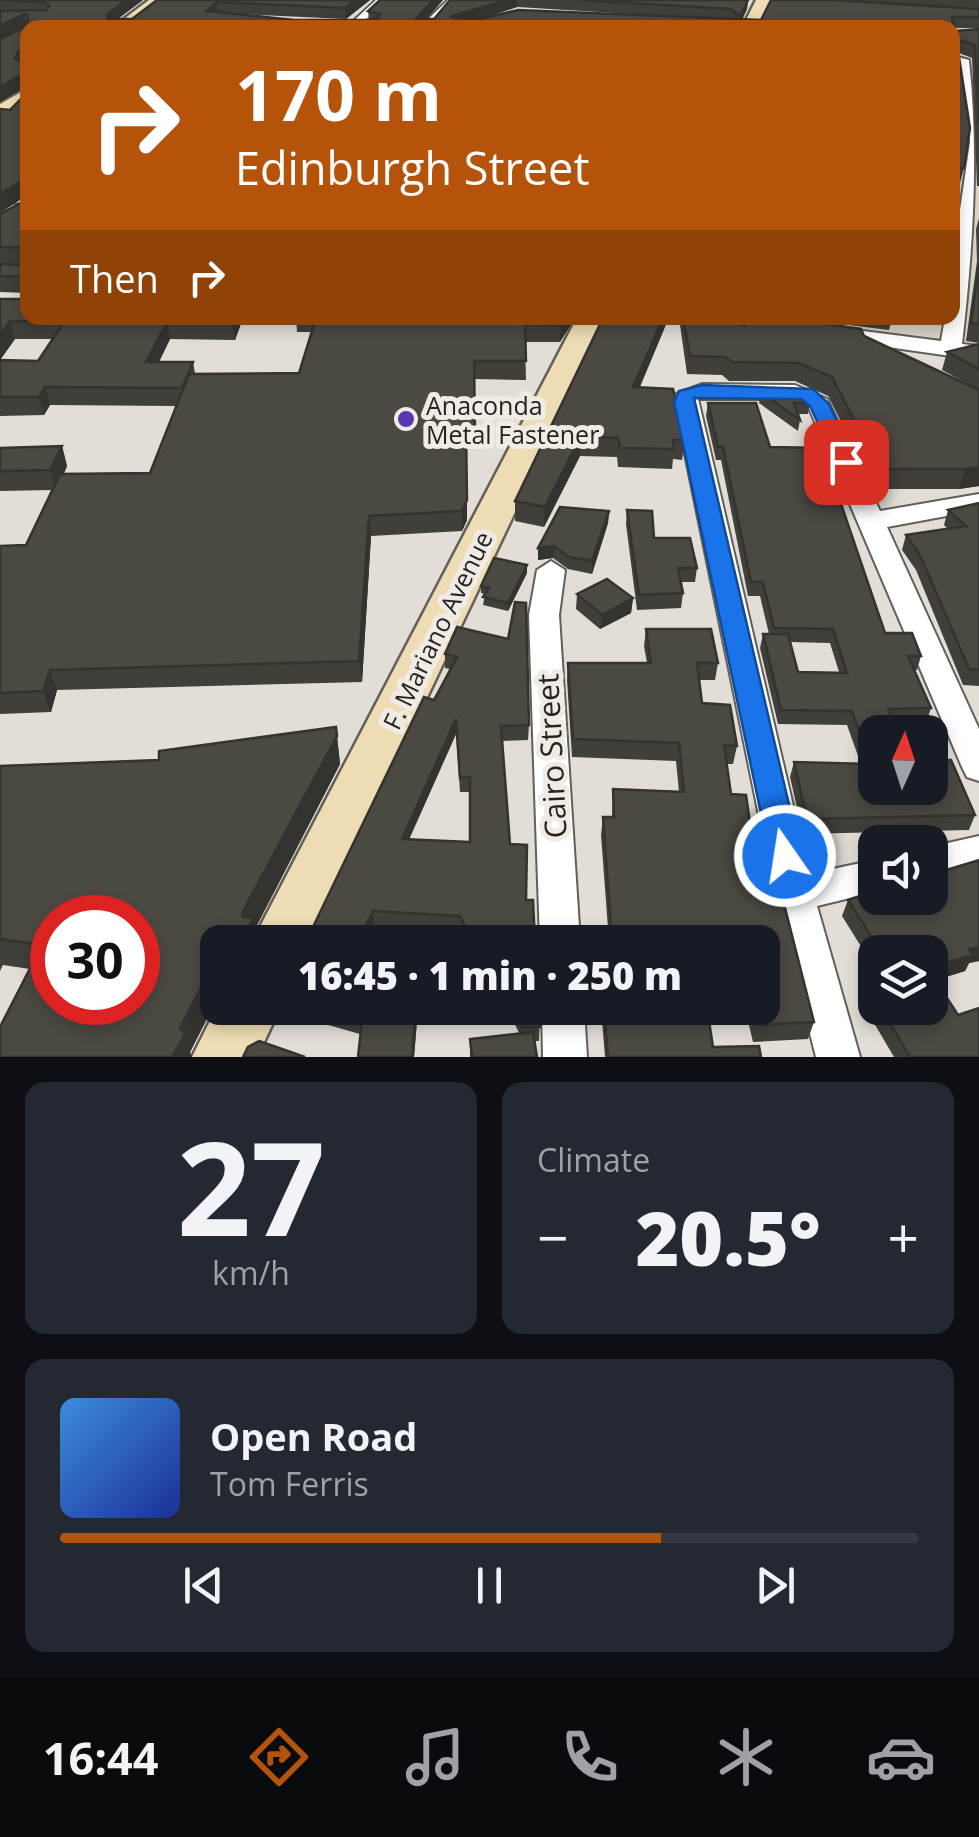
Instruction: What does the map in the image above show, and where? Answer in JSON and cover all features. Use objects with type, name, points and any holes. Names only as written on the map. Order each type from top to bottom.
[{"type":"street","points":[[131,20],[159,0]]},
{"type":"street","points":[[358,20],[383,0]]},
{"type":"street","points":[[433,20],[454,0]]},
{"type":"street","points":[[960,285],[978,142],[966,68]]},
{"type":"street","name":"F. Mariano Avenue","points":[[290,925],[589,325]]},
{"type":"street","points":[[777,325],[979,353]]},
{"type":"street","points":[[952,349],[955,325]]},
{"type":"street","points":[[851,336],[915,369]]},
{"type":"street","points":[[838,1057],[794,894],[684,402],[686,395],[702,391],[806,394],[819,404],[979,767]]},
{"type":"street","points":[[873,522],[979,502]]},
{"type":"street","name":"Cairo Street","points":[[551,570],[544,615],[559,925]]},
{"type":"street","points":[[948,860],[979,852]]},
{"type":"street","points":[[794,894],[858,880]]},
{"type":"street","points":[[224,1057],[240,1025]]},
{"type":"street","points":[[563,1025],[565,1057]]},
{"type":"shaded area","points":[[960,73],[979,74],[979,346],[823,325],[960,325]]},
{"type":"building","points":[[0,0],[126,0],[107,19],[132,19],[157,0],[355,0],[345,8],[217,2],[207,11],[294,20],[28,20],[24,14],[0,26],[0,11],[46,10],[49,6],[45,2]]},
{"type":"building","points":[[380,0],[433,0],[416,19],[434,19],[450,0],[506,0],[450,17],[476,20],[377,20],[380,14],[368,11]]},
{"type":"building","points":[[579,0],[748,0],[740,16],[731,9]]},
{"type":"building","points":[[771,0],[979,9],[979,17],[952,17],[953,20],[761,20]]},
{"type":"building","points":[[518,10],[761,20],[476,20]]},
{"type":"building","points":[[20,29],[20,52],[15,59],[20,60],[20,75],[0,87],[0,39]]},
{"type":"building","points":[[979,29],[979,123],[975,45],[962,41],[960,31]]},
{"type":"building","points":[[960,64],[970,128],[964,168],[960,168]]},
{"type":"building","points":[[20,100],[20,182],[0,194],[0,109],[10,110]]},
{"type":"building","points":[[20,203],[20,248],[0,247],[0,214]]},
{"type":"building","points":[[0,264],[20,265],[20,277],[0,276]]},
{"type":"building","points":[[979,264],[979,324],[971,323]]},
{"type":"building","points":[[0,299],[20,299],[20,321],[10,321],[0,335]]},
{"type":"building","points":[[62,325],[165,325],[146,362],[193,362],[182,388],[45,387],[39,397],[0,397],[0,360],[38,361]]},
{"type":"building","points":[[314,325],[525,325],[526,361],[474,361],[475,429],[466,429],[467,500],[462,511],[369,516],[359,661],[50,670],[43,691],[0,693],[0,546],[26,545],[60,474],[150,473],[189,374],[299,373]]},
{"type":"building","points":[[600,325],[660,325],[633,387],[673,389],[685,440],[673,440],[674,449],[620,448],[618,438],[581,436],[545,507],[515,501]]},
{"type":"building","points":[[684,325],[833,325],[861,329],[864,336],[979,390],[979,467],[880,469],[832,377],[799,363],[732,362],[725,357],[690,356]]},
{"type":"building","points":[[979,344],[979,369],[947,352]]},
{"type":"building","points":[[761,392],[792,392],[810,403],[794,403],[800,420]]},
{"type":"building","points":[[708,403],[756,403],[770,447],[822,448],[885,633],[912,633],[921,656],[908,656],[931,708],[888,709],[890,715],[858,715],[858,728],[852,711],[781,710],[763,634],[788,634],[798,672],[847,673],[833,629],[774,628],[763,582],[751,582],[723,447],[718,447]]},
{"type":"building","points":[[62,446],[50,470],[0,471],[0,448]]},
{"type":"building","points":[[979,503],[979,670],[969,669],[920,555],[906,535],[966,526],[948,510]]},
{"type":"building","points":[[560,507],[609,511],[592,561],[569,557],[554,546],[538,548]]},
{"type":"building","points":[[627,510],[652,511],[654,538],[690,538],[697,568],[678,568],[683,593],[639,595]]},
{"type":"building","points":[[494,558],[527,565],[508,603],[483,597],[489,588],[481,586]]},
{"type":"building","points":[[607,579],[633,598],[602,615],[577,594]]},
{"type":"building","points":[[515,602],[526,603],[529,725],[501,726],[510,844],[527,845],[526,900],[533,900],[534,925],[464,925],[460,916],[373,911],[366,925],[314,925],[424,697],[434,700],[457,657],[445,654],[457,627],[508,639]],"holes":[[[456,719],[460,778],[470,777],[470,842],[402,839]]]},
{"type":"building","points":[[646,629],[711,629],[718,663],[697,663],[702,703],[730,705],[737,746],[724,745],[731,794],[746,795],[753,844],[769,845],[814,1022],[780,1024],[780,925],[611,925],[603,817],[614,817],[613,789],[684,792],[679,743],[573,739],[568,663],[651,663]]},
{"type":"building","points":[[336,727],[337,736],[242,913],[243,917],[254,918],[249,925],[200,925],[200,989],[180,1028],[185,1034],[172,1057],[0,1057],[0,1027],[30,968],[30,1025],[160,1025],[160,895],[30,895],[30,943],[0,939],[0,766],[159,760],[159,751]]},
{"type":"building","points":[[951,760],[975,815],[807,819],[794,762],[858,764],[858,805],[948,805]]},
{"type":"building","points":[[979,860],[979,947],[969,949],[973,955],[948,963],[948,935],[870,935],[848,900],[858,897],[858,915],[948,915],[948,869]]},
{"type":"building","points":[[948,1000],[958,1015],[979,1008],[979,1057],[910,1057],[891,1025],[948,1025]]},
{"type":"building","points":[[362,1025],[415,1025],[412,1057],[358,1057]]},
{"type":"building","points":[[605,1025],[710,1025],[713,1047],[759,1046],[761,1057],[608,1057]]},
{"type":"building","points":[[533,1032],[537,1057],[472,1057],[470,1039]]},
{"type":"building","points":[[259,1041],[305,1057],[243,1057],[248,1047]]},
{"type":"place","name":"Anaconda Metal Fastener","points":[[406,419]]},
{"type":"route","points":[[785,856],[684,402],[686,395],[702,391],[806,394],[819,404],[846,462]]}]
